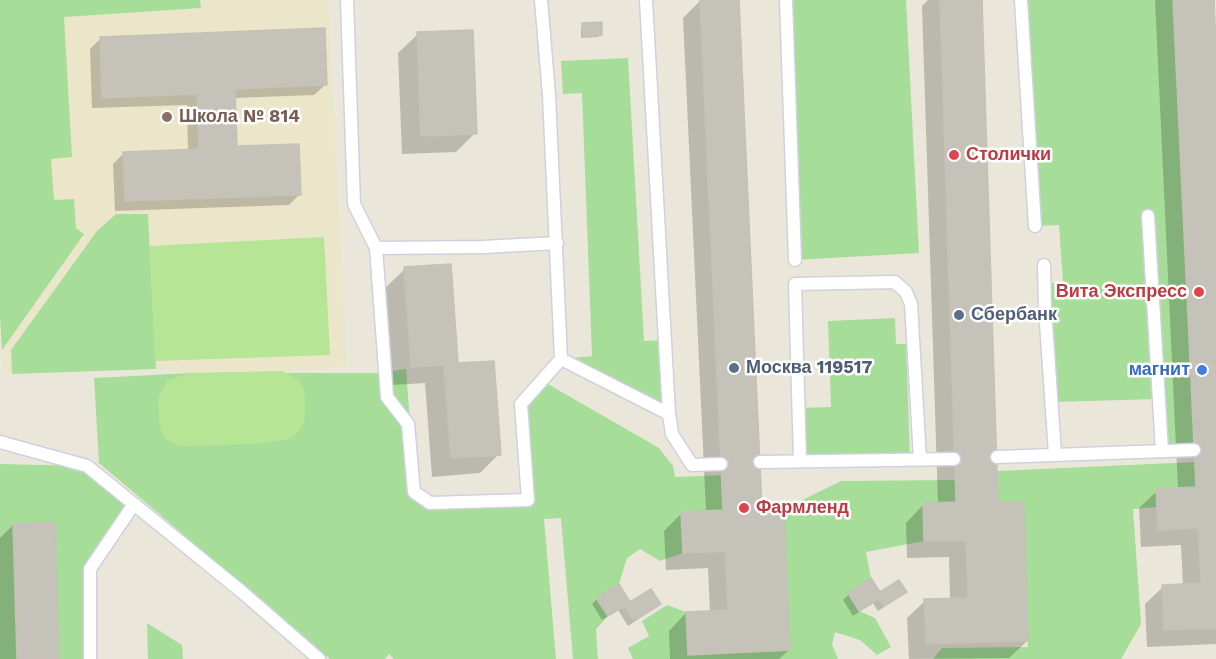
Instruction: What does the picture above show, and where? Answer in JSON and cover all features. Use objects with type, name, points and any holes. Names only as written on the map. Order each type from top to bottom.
[{"type":"lane","points":[[347,0],[354,204],[376,248],[387,397],[408,424],[414,492],[430,503],[528,500],[521,404],[561,359],[549,95],[541,0]]},
{"type":"lane","points":[[646,0],[672,434],[692,465],[721,464]]},
{"type":"lane","points":[[786,0],[795,260]]},
{"type":"lane","points":[[1021,0],[1035,226]]},
{"type":"lane","points":[[1148,216],[1162,451]]},
{"type":"lane","points":[[376,248],[483,247],[557,243]]},
{"type":"lane","points":[[1044,265],[1055,454]]},
{"type":"lane","points":[[800,461],[795,284],[895,282],[906,292],[912,304],[920,459]]},
{"type":"lane","points":[[561,359],[669,414]]},
{"type":"lane","points":[[0,442],[87,466],[242,592],[319,659]]},
{"type":"lane","points":[[997,457],[1194,450]]},
{"type":"lane","points":[[760,462],[954,459]]},
{"type":"lane","points":[[90,659],[90,568],[134,504]]},
{"type":"shaded area","name":"Школа № 814","points":[[0,0],[328,0],[347,367],[189,373],[156,369],[3,374],[0,316]]},
{"type":"green space","points":[[0,0],[200,0],[201,8],[64,17],[72,157],[51,159],[54,200],[74,199],[76,228],[84,234],[2,350],[0,316]]},
{"type":"green space","points":[[786,0],[906,0],[919,253],[795,260]]},
{"type":"green space","points":[[1021,0],[1173,0],[1194,450],[1162,451],[1158,399],[1052,402],[1045,283],[1063,283],[1059,225],[1035,226]]},
{"type":"green space","points":[[628,58],[644,341],[665,340],[669,414],[561,359],[592,356],[582,93],[563,94],[561,61]]},
{"type":"green space","points":[[116,214],[148,214],[156,369],[12,374],[11,350],[97,231]]},
{"type":"green space","points":[[324,237],[330,355],[155,361],[150,246]]},
{"type":"green space","points":[[895,318],[896,344],[906,344],[910,459],[800,461],[798,408],[831,407],[828,321]]},
{"type":"green space","points":[[406,369],[415,490],[433,502],[528,500],[521,404],[541,380],[659,448],[673,466],[675,477],[722,475],[723,510],[681,512],[683,553],[660,561],[640,549],[627,558],[619,584],[597,598],[608,616],[596,629],[598,659],[573,659],[561,518],[544,519],[556,659],[394,659],[389,654],[385,659],[330,659],[99,463],[94,378],[191,373],[378,373]]},
{"type":"green space","points":[[283,371],[299,381],[305,394],[304,419],[302,426],[294,436],[274,442],[178,446],[164,438],[159,424],[158,398],[167,381],[189,373]]},
{"type":"green space","points":[[1195,462],[1196,487],[1157,507],[1133,509],[1141,624],[1121,659],[933,659],[942,648],[1028,647],[1024,502],[998,502],[997,471]]},
{"type":"green space","points":[[0,464],[87,466],[134,504],[90,569],[90,659],[0,659]]},
{"type":"green space","points":[[955,480],[956,502],[923,504],[924,541],[866,552],[871,578],[848,593],[859,611],[875,618],[891,647],[877,655],[860,640],[835,632],[832,644],[838,659],[633,659],[628,648],[649,636],[642,621],[667,605],[686,612],[688,655],[786,651],[784,509],[841,481]]},
{"type":"green space","points":[[147,623],[182,645],[183,659],[148,659]]},
{"type":"building","points":[[700,0],[739,0],[762,510],[784,509],[790,650],[688,655],[686,612],[728,610],[725,551],[683,553],[681,512],[723,510]]},
{"type":"building","points":[[940,0],[982,0],[998,502],[1024,502],[1028,641],[926,644],[924,599],[968,598],[966,540],[924,541],[923,503],[956,502]]},
{"type":"building","points":[[1173,0],[1214,0],[1216,48],[1216,628],[1164,630],[1162,585],[1201,583],[1198,528],[1158,530],[1156,489],[1196,487]]},
{"type":"building","points":[[602,22],[602,35],[583,36],[582,23]]},
{"type":"building","points":[[325,28],[327,85],[235,89],[237,146],[299,144],[301,195],[125,201],[123,152],[199,149],[197,94],[102,98],[100,37]]},
{"type":"building","points":[[473,30],[477,134],[421,136],[417,32]]},
{"type":"building","points":[[451,264],[458,363],[494,361],[501,455],[451,458],[444,365],[411,367],[404,267]]},
{"type":"building","points":[[55,522],[59,659],[17,659],[13,524]]},
{"type":"building","points":[[871,578],[880,592],[899,580],[907,592],[884,606],[879,599],[859,611],[848,593]]},
{"type":"building","points":[[619,584],[630,602],[651,589],[661,604],[634,621],[624,606],[608,616],[596,598]]},
{"type":"place","name":"Школа № 814","points":[[167,117]]},
{"type":"place","name":"Столички","points":[[954,155]]},
{"type":"place","name":"Вита Экспресс","points":[[1199,292]]},
{"type":"place","name":"Сбербанк","points":[[959,315]]},
{"type":"place","name":"Москва 119517","points":[[734,368]]},
{"type":"place","name":"магнит","points":[[1202,370]]},
{"type":"place","name":"Фармленд","points":[[744,508]]}]
